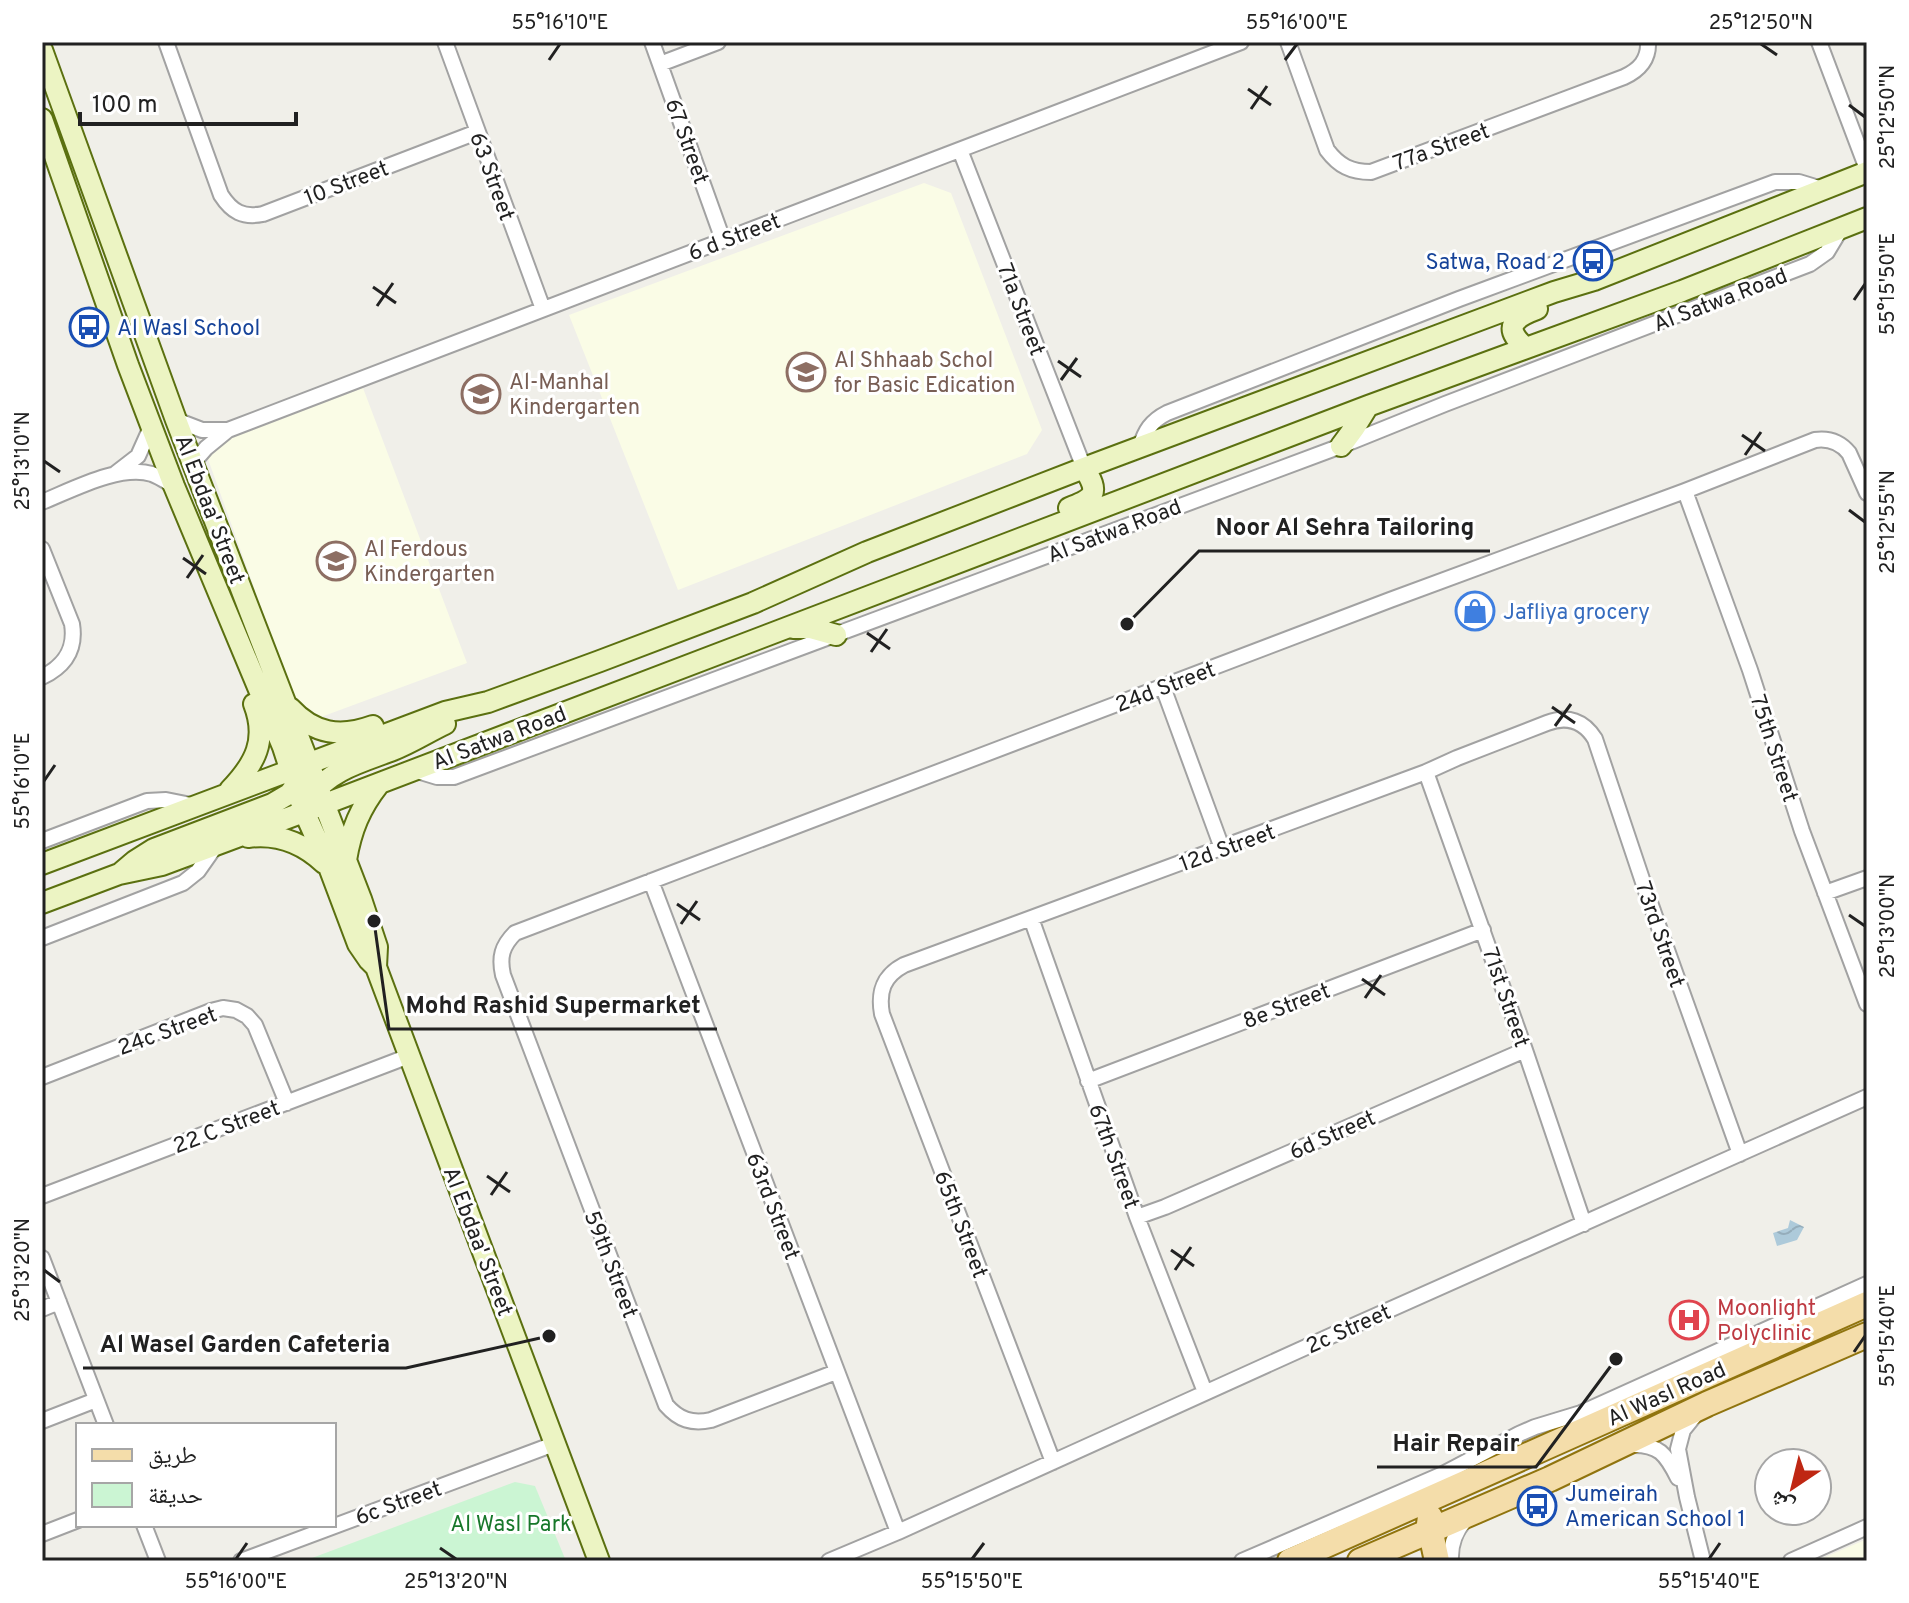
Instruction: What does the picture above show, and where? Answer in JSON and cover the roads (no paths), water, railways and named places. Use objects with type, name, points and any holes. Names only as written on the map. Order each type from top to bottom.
[{"type":"main road","name":"Al Ebdaa' Street","points":[[42,50],[176,420],[286,705],[304,811],[338,864]]},
{"type":"main road","name":"Al Ebdaa' Street","points":[[42,119],[174,486],[277,733],[298,773],[321,795],[358,944],[376,967],[599,1561]]},
{"type":"main road","name":"Al Satwa Road","points":[[42,864],[226,795],[298,773],[453,710],[488,702],[753,603],[867,552],[1554,292],[1594,280],[1867,171]]},
{"type":"main road","name":"Al Satwa Road","points":[[42,903],[119,874],[162,865],[304,811],[321,795],[380,782],[413,770],[1368,406],[1682,291],[1867,218]]},
{"type":"main road","points":[[1526,348],[1517,341],[1512,331],[1518,317],[1560,301],[1594,280]]},
{"type":"main road","points":[[107,301],[138,357],[172,448],[193,463]]},
{"type":"main road","points":[[1341,446],[1368,406]]},
{"type":"main road","points":[[1032,535],[1049,515],[1089,499],[1094,486],[1084,468]]},
{"type":"main road","points":[[785,628],[811,628],[836,635]]},
{"type":"main road","points":[[226,795],[249,769],[259,742],[258,713],[239,664],[239,643]]},
{"type":"main road","points":[[286,705],[310,725],[342,734],[359,732],[444,701],[488,702]]},
{"type":"main road","points":[[321,795],[332,774],[397,749],[488,702]]},
{"type":"main road","points":[[119,874],[154,849],[272,804],[289,794],[298,773]]},
{"type":"main road","points":[[223,842],[260,835],[275,837],[305,847],[338,864],[357,817],[380,782]]},
{"type":"main road","name":"Al Wasl Road","points":[[1290,1561],[1867,1304]]},
{"type":"main road","name":"Al Wasl Road","points":[[1366,1559],[1867,1335]]},
{"type":"main road","points":[[1435,1561],[1429,1519],[1434,1510],[1590,1439],[1631,1409]]},
{"type":"street","name":"10 Street","points":[[166,42],[221,195],[238,214],[263,214],[477,132]]},
{"type":"street","name":"63 Street","points":[[445,42],[543,309]]},
{"type":"street","name":"67 Street","points":[[652,42],[723,240]]},
{"type":"street","points":[[660,64],[718,42]]},
{"type":"street","name":"6 d Street","points":[[193,463],[228,430],[1241,42]]},
{"type":"street","name":"77a Street","points":[[1288,42],[1327,150],[1345,168],[1358,172],[1371,172],[1633,73],[1645,59],[1648,42]]},
{"type":"street","points":[[1819,42],[1867,171]]},
{"type":"street","name":"71a Street","points":[[960,150],[1084,468]]},
{"type":"street","points":[[1140,447],[1153,421],[1167,413],[1459,299],[1770,184],[1789,181],[1822,189]]},
{"type":"street","name":"Al Satwa Road","points":[[413,770],[437,777],[454,777],[1341,446],[1810,264],[1827,252],[1842,227]]},
{"type":"street","name":"6 d Street","points":[[176,420],[202,430],[228,430]]},
{"type":"street","points":[[42,502],[112,475],[138,456],[151,427]]},
{"type":"street","name":"24d Street","points":[[503,947],[523,929],[1815,440],[1834,441],[1849,453],[1867,493]]},
{"type":"street","points":[[112,475],[142,472],[174,486]]},
{"type":"street","name":"75th Street","points":[[1685,491],[1750,670],[1802,831],[1867,1004]]},
{"type":"street","points":[[42,549],[74,635],[62,664],[42,677]]},
{"type":"street","points":[[1163,687],[1222,848]]},
{"type":"street","name":"12d Street","points":[[883,983],[904,965],[1426,772],[1556,720],[1575,720]]},
{"type":"street","name":"73rd Street","points":[[1575,720],[1595,739],[1740,1154]]},
{"type":"street","name":"71st Street","points":[[1426,772],[1584,1224]]},
{"type":"street","name":"Al Satwa Road","points":[[42,841],[147,801],[166,800],[196,806]]},
{"type":"street","points":[[42,938],[183,883],[223,842]]},
{"type":"street","points":[[1825,893],[1867,878]]},
{"type":"street","name":"63rd Street","points":[[651,881],[898,1532]]},
{"type":"street","name":"67th Street","points":[[1031,918],[1137,1217],[1205,1392]]},
{"type":"street","name":"8e Street","points":[[1088,1081],[1483,930]]},
{"type":"street","name":"59th Street","points":[[503,947],[503,975],[666,1405],[686,1421],[711,1420],[836,1372]]},
{"type":"street","name":"65th Street","points":[[883,983],[882,1014],[1053,1462]]},
{"type":"street","name":"24c Street","points":[[42,1077],[223,1008],[236,1010],[255,1025],[287,1103]]},
{"type":"street","name":"6d Street","points":[[1137,1217],[1525,1050]]},
{"type":"street","name":"22 C Street","points":[[42,1196],[409,1056]]},
{"type":"street","name":"2c Street","points":[[829,1561],[1867,1097]]},
{"type":"street","points":[[42,1258],[105,1423]]},
{"type":"street","points":[[1242,1561],[1443,1474],[1519,1434],[1581,1413],[1867,1284]]},
{"type":"street","points":[[42,1309],[59,1302]]},
{"type":"street","points":[[42,1421],[96,1400]]},
{"type":"street","points":[[1703,1561],[1678,1456],[1680,1436],[1690,1420],[1707,1404]]},
{"type":"street","name":"6c Street","points":[[336,1525],[554,1444]]},
{"type":"street","points":[[1621,1445],[1648,1446],[1662,1453],[1687,1497]]},
{"type":"street","points":[[1451,1561],[1454,1537],[1473,1511]]},
{"type":"street","points":[[42,1534],[76,1521]]},
{"type":"street","points":[[145,1527],[158,1561]]},
{"type":"street","name":"6c Street","points":[[241,1561],[332,1527]]},
{"type":"street","points":[[1791,1561],[1867,1527]]},
{"type":"street","points":[[1400,1543],[1435,1561]]},
{"type":"water","points":[[1790,1220],[1804,1227],[1797,1240],[1777,1246],[1773,1233],[1788,1228]]},
{"type":"place","name":"Satwa, Road 2","points":[[1593,261]]},
{"type":"place","name":"Al Wasl School","points":[[89,327]]},
{"type":"place","name":"Al Shhaab Schol for Basic Edication","points":[[806,372]]},
{"type":"place","name":"Al-Manhal Kindergarten","points":[[481,394]]},
{"type":"place","name":"Al Ferdous Kindergarten","points":[[336,561]]},
{"type":"place","name":"Jafliya grocery","points":[[1475,611]]},
{"type":"place","name":"Noor Al Sehra Tailoring","points":[[1127,624]]},
{"type":"place","name":"Mohd Rashid Supermarket","points":[[374,921]]},
{"type":"place","name":"Moonlight Polyclinic","points":[[1689,1320]]},
{"type":"place","name":"Al Wasel Garden Cafeteria","points":[[549,1336]]},
{"type":"place","name":"Hair Repair","points":[[1616,1359]]},
{"type":"place","name":"Jumeirah American School 1","points":[[1537,1506]]},
{"type":"park label","name":"Al Wasl Park","points":[[511,1523]]}]
